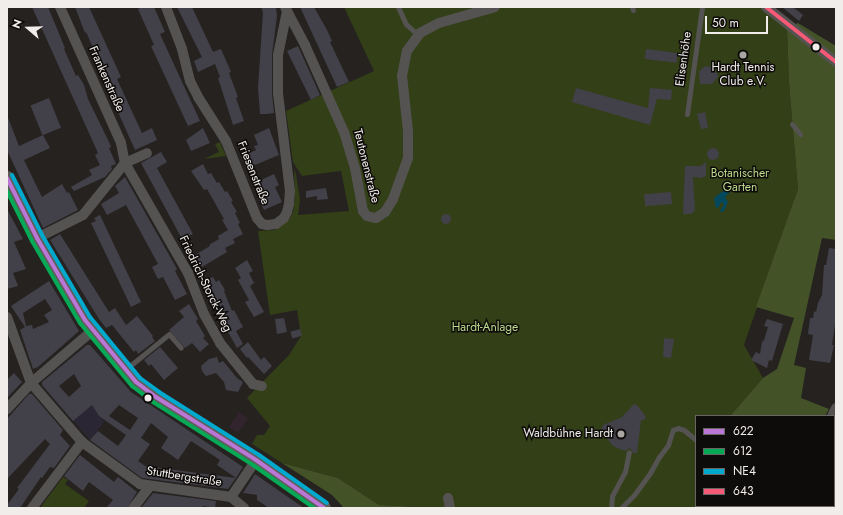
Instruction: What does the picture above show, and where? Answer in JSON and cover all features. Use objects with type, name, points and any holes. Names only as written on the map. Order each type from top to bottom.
[{"type":"street","name":"Frankenstraße","points":[[60,7],[121,143],[125,163]]},
{"type":"street","name":"Friesenstraße","points":[[166,7],[193,86],[224,138],[257,218],[262,224],[267,226],[280,222],[287,212],[289,204],[290,191],[278,94],[278,55],[286,9]]},
{"type":"street","name":"Teutonenstraße","points":[[286,9],[305,45],[344,132],[355,168],[363,210],[371,218],[381,216],[389,206],[400,184],[408,158],[408,131],[402,69],[407,50],[418,35],[439,23],[478,9],[495,7]]},
{"type":"street","points":[[766,7],[836,62]]},
{"type":"street","points":[[37,238],[83,214],[125,163],[147,153]]},
{"type":"street","name":"Friedrich-Storck-Weg","points":[[125,163],[188,273],[204,314],[220,343],[253,384],[262,386]]},
{"type":"street","points":[[8,182],[37,238],[92,331],[136,382],[156,397],[256,460],[324,508]]},
{"type":"street","name":"Stuttbergstraße","points":[[7,317],[31,383],[82,442],[140,484],[231,498],[256,460]]},
{"type":"street","points":[[7,409],[31,383],[92,331]]},
{"type":"street","points":[[32,508],[82,442]]},
{"type":"street","points":[[133,508],[150,486]]},
{"type":"street","points":[[231,498],[244,508]]},
{"type":"lane","points":[[398,7],[406,24],[418,35]]},
{"type":"lane","name":"Elisenhöhe","points":[[687,114],[702,7]]},
{"type":"lane","points":[[792,124],[800,134]]},
{"type":"lane","points":[[126,370],[169,334],[181,348]]},
{"type":"lane","points":[[621,508],[634,495],[668,445],[672,432],[676,428],[684,430],[695,439]]},
{"type":"lane","points":[[611,508],[612,496],[625,472],[629,452]]},
{"type":"shaded area","points":[[84,392],[104,422],[90,440],[64,410]]},
{"type":"shaded area","points":[[239,412],[248,418],[238,433],[229,427]]},
{"type":"green space","name":"Hardt-Anlage","points":[[344,7],[762,7],[787,28],[789,83],[798,189],[744,345],[763,378],[731,415],[695,415],[695,507],[767,507],[766,508],[436,508],[379,505],[338,478],[282,463],[252,444],[257,435],[264,435],[270,426],[247,398],[289,355],[301,336],[297,310],[270,315],[258,231],[275,230],[289,220],[293,212],[295,197],[294,169],[300,200],[298,215],[349,211],[341,171],[302,176],[293,162],[286,111],[374,71]]},
{"type":"green space","points":[[798,23],[836,46],[836,240],[822,238],[794,365],[806,368],[801,398],[829,409],[826,415],[731,415],[763,378],[777,369],[794,318],[756,307],[798,189],[789,83],[787,28]]},
{"type":"green space","points":[[220,142],[226,156],[204,159],[219,152],[215,144]]},
{"type":"green space","points":[[282,463],[338,478],[379,505],[436,508],[344,508],[332,495]]},
{"type":"green space","points":[[63,477],[68,480],[65,484],[89,501],[84,508],[40,508]]},
{"type":"water","points":[[727,188],[730,192],[725,197],[728,202],[724,211],[721,212],[720,211],[724,204],[721,202],[719,207],[716,208],[714,198]]},
{"type":"building","points":[[32,7],[48,7],[76,76],[78,75],[84,85],[88,99],[109,142],[111,147],[109,148],[116,164],[111,166],[112,169],[105,177],[74,191],[71,187],[92,175],[89,170],[100,165],[95,155],[98,153]]},
{"type":"building","points":[[75,7],[89,7],[121,77],[117,79],[142,133],[152,128],[157,140],[135,150],[109,92],[112,90],[86,32],[85,33]]},
{"type":"building","points":[[142,7],[154,7],[165,32],[160,34],[200,121],[188,126],[151,46],[154,45],[138,9]]},
{"type":"building","points":[[177,7],[192,7],[213,52],[221,49],[231,72],[229,73],[238,97],[236,98],[244,121],[233,125],[215,64],[198,72],[194,61],[202,57]]},
{"type":"building","points":[[261,7],[276,7],[277,16],[272,55],[272,93],[274,113],[267,114],[260,114],[258,88],[263,12]]},
{"type":"building","points":[[300,7],[314,7],[327,30],[332,41],[330,42],[349,82],[337,87]]},
{"type":"building","points":[[782,7],[793,7],[803,15],[799,21]]},
{"type":"building","points":[[298,46],[320,95],[311,100],[287,51]]},
{"type":"building","points":[[646,49],[678,53],[677,63],[645,59]]},
{"type":"building","points":[[705,66],[712,67],[717,73],[718,77],[712,84],[700,84],[699,72]]},
{"type":"building","points":[[576,88],[648,108],[650,88],[672,90],[671,100],[657,99],[650,125],[572,102]]},
{"type":"building","points":[[49,98],[61,128],[42,135],[30,105]]},
{"type":"building","points":[[705,112],[708,128],[701,129],[697,114]]},
{"type":"building","points":[[7,115],[19,146],[43,135],[50,148],[24,160],[42,197],[62,184],[67,193],[69,192],[78,210],[43,228],[7,150]]},
{"type":"building","points":[[203,128],[210,143],[191,151],[186,140]]},
{"type":"building","points":[[269,128],[279,155],[246,167],[242,157],[256,150],[254,146],[258,145],[254,135]]},
{"type":"building","points":[[711,148],[715,148],[719,154],[715,160],[711,160],[707,156],[707,152]]},
{"type":"building","points":[[161,152],[167,162],[157,168],[193,234],[182,239],[141,163]]},
{"type":"building","points":[[706,162],[706,176],[701,178],[693,177],[695,211],[691,214],[683,214],[685,166],[701,166]]},
{"type":"building","points":[[203,164],[208,174],[211,173],[225,192],[227,191],[233,201],[231,202],[237,212],[235,213],[240,223],[238,224],[243,234],[233,239],[235,243],[225,248],[227,252],[202,267],[195,255],[210,246],[209,245],[219,239],[218,236],[228,230],[222,220],[224,219],[207,189],[204,190],[191,171]]},
{"type":"building","points":[[274,174],[279,185],[275,187],[282,202],[264,210],[258,198],[262,196],[261,192],[264,191],[259,181]]},
{"type":"building","points":[[125,177],[177,269],[175,271],[187,294],[175,300],[163,277],[158,279],[152,267],[158,264],[126,205],[107,215],[101,204],[119,193],[115,186]]},
{"type":"building","points":[[326,188],[328,199],[317,200],[317,196],[306,198],[306,191]]},
{"type":"building","points":[[671,192],[672,204],[645,206],[644,194]]},
{"type":"building","points":[[7,209],[23,239],[14,242],[26,269],[13,273],[18,286],[7,289]]},
{"type":"building","points":[[444,214],[448,214],[450,215],[450,223],[444,224],[441,221],[441,217]]},
{"type":"building","points":[[100,215],[141,302],[131,307],[91,223],[96,221],[94,218]]},
{"type":"building","points":[[60,234],[109,312],[115,308],[126,325],[137,316],[153,336],[152,337],[155,341],[138,354],[136,350],[134,352],[112,325],[106,328],[99,319],[50,240]]},
{"type":"building","points":[[829,248],[836,249],[836,318],[832,345],[834,345],[830,363],[809,360],[813,335],[808,334],[810,318],[813,318],[814,311],[816,312],[822,295],[824,265],[826,265]]},
{"type":"building","points":[[247,260],[253,271],[249,273],[254,283],[250,286],[264,312],[254,317],[245,302],[249,300],[238,280],[241,278],[235,268]]},
{"type":"building","points":[[213,277],[216,282],[219,280],[225,290],[224,291],[232,311],[234,310],[243,327],[236,331],[243,344],[237,348],[209,300],[215,298],[207,280]]},
{"type":"building","points":[[49,281],[79,331],[38,367],[33,369],[20,330],[25,327],[11,306]],"holes":[[[45,299],[52,310],[44,315],[49,322],[33,329],[32,325],[26,326],[23,313]]]},
{"type":"building","points":[[189,304],[198,319],[196,321],[205,336],[203,338],[209,344],[200,352],[192,343],[185,348],[169,330],[184,317],[179,311]]},
{"type":"building","points":[[284,318],[287,332],[277,334],[275,319]]},
{"type":"building","points":[[767,319],[783,324],[772,361],[769,360],[767,368],[751,360],[756,352],[760,354],[762,342],[768,327],[764,326]]},
{"type":"building","points":[[300,329],[302,336],[292,338],[290,332]]},
{"type":"building","points":[[664,338],[674,339],[671,358],[663,357]]},
{"type":"building","points":[[248,342],[261,360],[264,357],[272,366],[264,374],[240,349]]},
{"type":"building","points":[[87,345],[90,345],[131,392],[243,467],[236,478],[228,489],[142,478],[90,440],[98,431],[118,446],[126,435],[99,416],[92,405],[73,421],[42,385],[42,382]],"holes":[[[74,374],[81,386],[69,397],[59,386]],[[119,405],[138,418],[130,430],[109,416]],[[151,423],[168,437],[161,448],[178,460],[191,441],[220,460],[217,465],[236,478],[145,466],[138,461],[150,444],[141,438]]]},
{"type":"building","points":[[160,347],[178,368],[164,380],[151,364],[149,366],[144,360]]},
{"type":"building","points":[[217,357],[219,363],[223,361],[237,378],[243,382],[238,392],[226,390],[224,382],[216,373],[206,376],[202,371],[201,366],[209,359]]},
{"type":"building","points":[[14,373],[22,382],[7,398],[7,380]]},
{"type":"building","points":[[29,394],[32,394],[63,430],[60,435],[70,446],[54,468],[50,467],[42,478],[41,477],[20,508],[7,508],[7,505],[19,489],[17,488],[50,444],[45,439],[7,479],[7,419]]},
{"type":"building","name":"Waldbühne Hardt","points":[[634,404],[637,405],[646,417],[644,420],[641,420],[637,453],[633,453],[630,448],[625,451],[613,446],[601,431],[603,425],[622,417]]},
{"type":"building","points":[[80,455],[114,482],[118,477],[137,492],[127,508],[106,508],[113,500],[89,482],[83,491],[64,476]]},
{"type":"building","points":[[255,474],[304,508],[269,508],[257,500],[257,495],[243,493]]},
{"type":"building","points":[[153,493],[216,501],[215,508],[203,506],[202,508],[141,508]]},
{"type":"transit line","name":"643","points":[[766,7],[836,62]]},
{"type":"transit line","name":"NE4","points":[[12,175],[42,235],[90,317],[140,378],[159,392],[259,455],[327,503]]},
{"type":"transit line","name":"622","points":[[7,178],[37,238],[85,320],[136,382],[156,397],[256,460],[324,508]]},
{"type":"transit line","name":"612","points":[[7,191],[32,241],[80,323],[132,386],[153,402],[253,465],[314,508]]},
{"type":"place","name":"Hardt Tennis Club e.V.","points":[[743,55]]},
{"type":"place","name":"Waldbühne Hardt","points":[[621,434]]},
{"type":"park label","name":"Botanischer Garten","points":[[740,181]]}]
